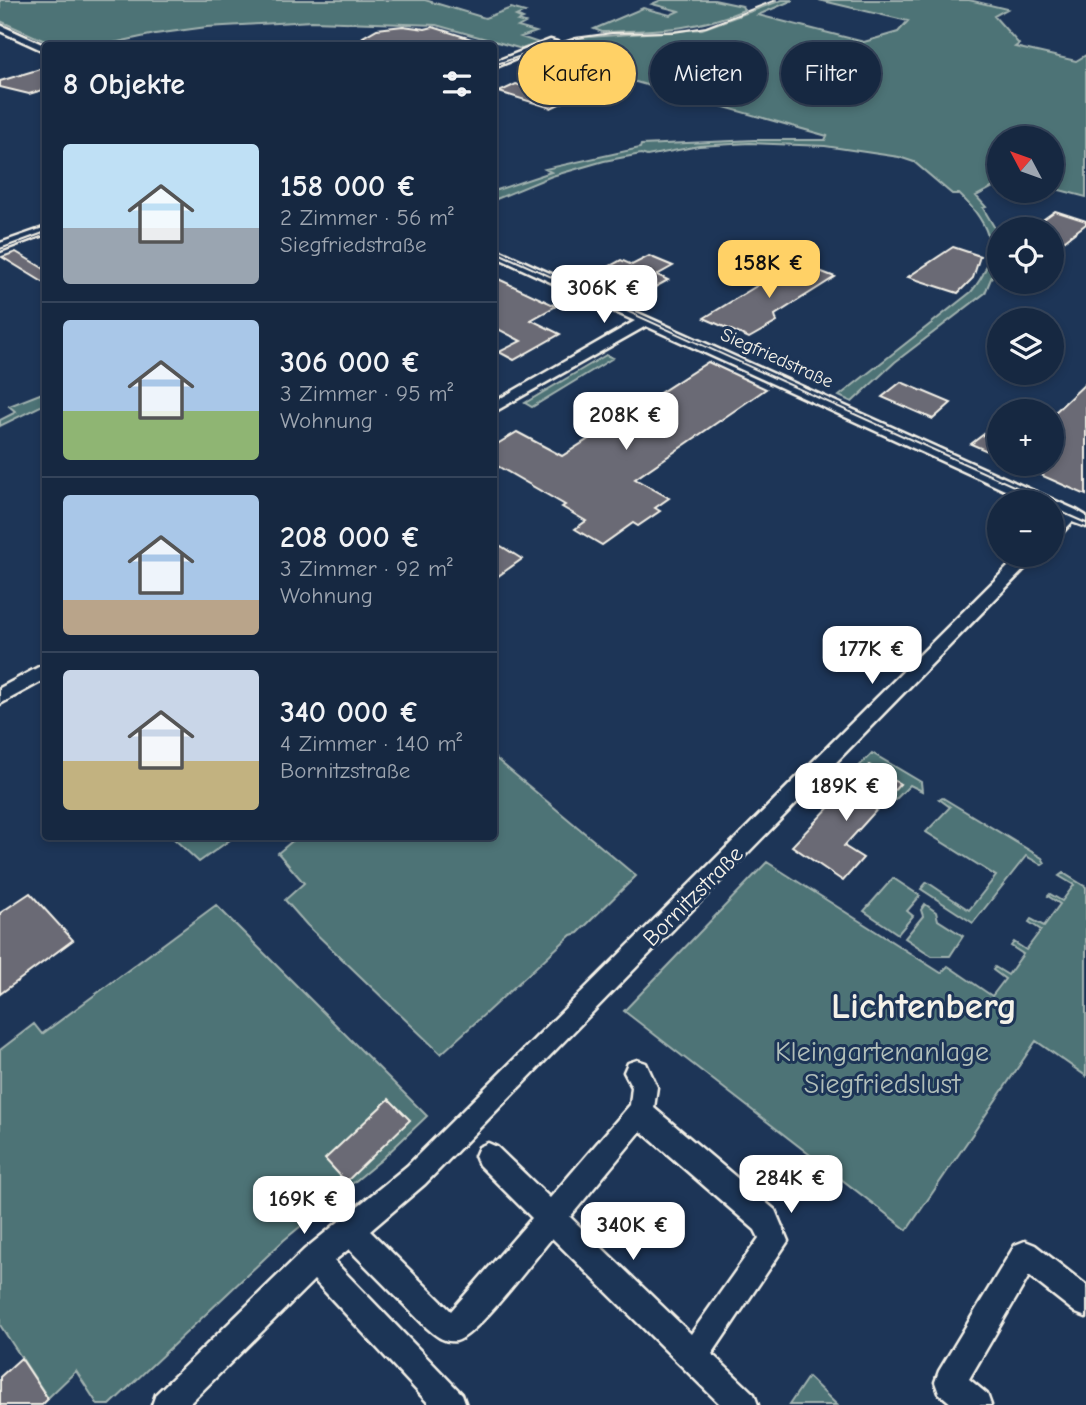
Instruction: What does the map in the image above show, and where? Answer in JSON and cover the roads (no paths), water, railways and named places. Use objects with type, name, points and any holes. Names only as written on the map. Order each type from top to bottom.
[{"type":"street","points":[[0,28],[42,47]]},
{"type":"street","points":[[497,64],[518,56]]},
{"type":"street","points":[[0,247],[42,231]]},
{"type":"street","name":"Siegfriedstraße","points":[[497,253],[1018,490]]},
{"type":"street","points":[[497,406],[645,321]]},
{"type":"street","points":[[1064,511],[1086,522]]},
{"type":"street","points":[[1064,520],[1070,514]]},
{"type":"street","name":"Bornitzstraße","points":[[167,1405],[314,1259],[416,1175],[1018,567]]},
{"type":"street","points":[[0,697],[42,672]]},
{"type":"street","points":[[349,1230],[447,1326],[456,1326],[464,1320],[639,1113],[647,1091],[645,1081],[637,1072]]},
{"type":"street","points":[[639,1113],[765,1220],[774,1241],[693,1356]]},
{"type":"street","points":[[488,1156],[743,1405]]},
{"type":"street","points":[[976,1405],[950,1382],[1025,1255],[1086,1303]]},
{"type":"street","points":[[314,1259],[451,1405]]},
{"type":"tram line","points":[[497,64],[575,38],[612,33],[674,32],[706,27],[776,0]]},
{"type":"tram line","points":[[0,249],[42,233]]},
{"type":"tram line","points":[[497,252],[1022,490]]},
{"type":"tram line","points":[[1064,513],[1086,523]]},
{"type":"district","name":"Lichtenberg","points":[[924,1006]]},
{"type":"park label","name":"Kleingartenanlage Siegfriedslust","points":[[882,1068]]}]
